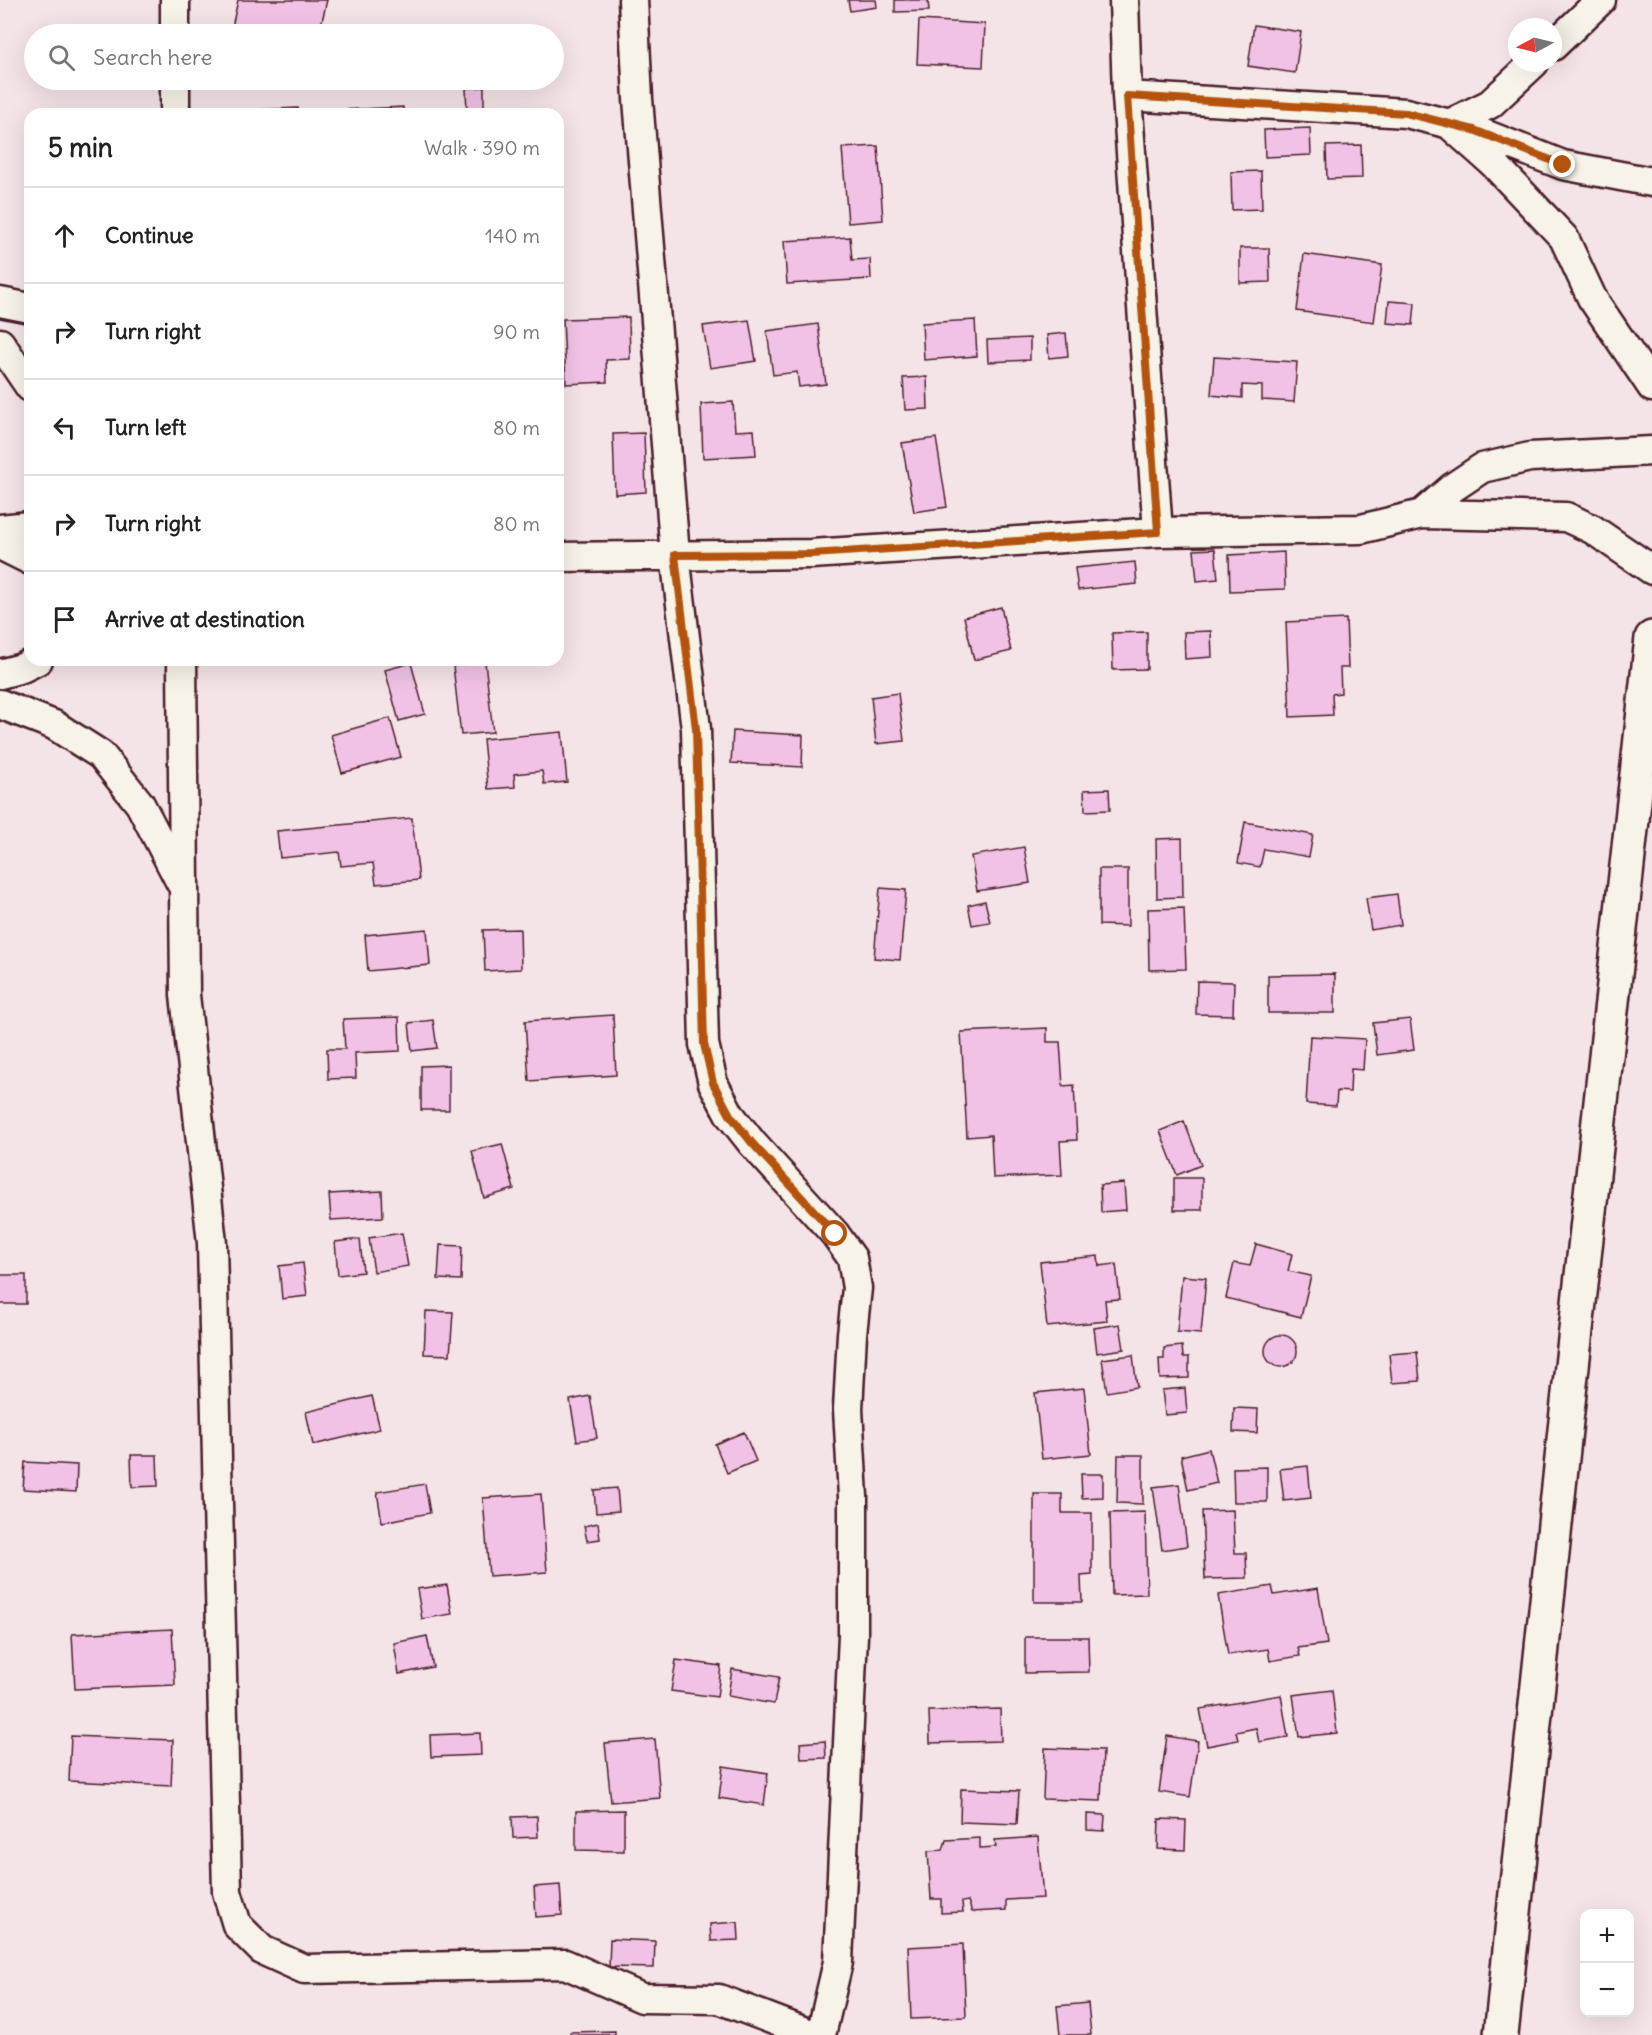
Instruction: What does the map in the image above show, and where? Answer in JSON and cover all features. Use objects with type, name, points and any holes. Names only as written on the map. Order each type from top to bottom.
[{"type":"street","points":[[175,24],[176,0]]},
{"type":"street","points":[[633,0],[638,99],[675,555],[696,729],[704,1044],[713,1083],[730,1115],[752,1143],[835,1234],[852,1258],[857,1288],[848,1409],[853,1497],[853,1635],[839,1951],[820,2035]]},
{"type":"street","points":[[1124,0],[1127,96],[1158,532]]},
{"type":"street","points":[[1562,37],[1600,0]]},
{"type":"street","points":[[1449,124],[1490,104],[1524,72]]},
{"type":"street","points":[[175,90],[175,108]]},
{"type":"street","points":[[1127,96],[1406,113],[1474,130],[1563,165],[1652,182]]},
{"type":"street","points":[[1449,124],[1493,163],[1564,238],[1592,298],[1652,387]]},
{"type":"street","points":[[0,303],[24,307]]},
{"type":"street","points":[[1,346],[24,379]]},
{"type":"street","points":[[1422,514],[1452,488],[1482,468],[1530,457],[1652,451]]},
{"type":"street","points":[[564,557],[811,554],[1158,532],[1361,529],[1422,514],[1566,517],[1592,529],[1652,570]]},
{"type":"street","points":[[0,529],[24,527]]},
{"type":"street","points":[[0,544],[24,557]]},
{"type":"street","points":[[1501,2035],[1652,638]]},
{"type":"street","points":[[0,675],[26,666]]},
{"type":"street","points":[[182,666],[185,995],[212,1243],[227,1892],[237,1925],[262,1950],[303,1969],[565,1964],[642,1998],[719,1999],[813,2035]]},
{"type":"street","points":[[0,704],[54,725],[101,755],[140,804],[183,888]]},
{"type":"building","points":[[238,0],[327,0],[321,24],[233,24]]},
{"type":"building","points":[[848,0],[876,0],[877,7],[850,11]]},
{"type":"building","points":[[895,0],[928,0],[929,11],[895,12]]},
{"type":"building","points":[[919,20],[985,24],[983,67],[917,64]]},
{"type":"building","points":[[1254,25],[1301,32],[1295,73],[1248,66]]},
{"type":"building","points":[[466,90],[484,90],[484,108],[467,108]]},
{"type":"building","points":[[1310,128],[1311,155],[1265,157],[1264,130]]},
{"type":"building","points":[[1361,145],[1362,178],[1327,179],[1326,146]]},
{"type":"building","points":[[878,146],[883,220],[848,223],[842,148]]},
{"type":"building","points":[[1261,171],[1262,209],[1232,210],[1231,172]]},
{"type":"building","points":[[850,237],[852,260],[870,259],[871,279],[787,284],[784,241]]},
{"type":"building","points":[[1240,248],[1269,248],[1270,282],[1240,283]]},
{"type":"building","points":[[1304,254],[1382,265],[1374,322],[1297,311]]},
{"type":"building","points":[[1389,301],[1415,303],[1413,325],[1387,323]]},
{"type":"building","points":[[629,317],[630,359],[606,360],[607,382],[566,384],[564,319]]},
{"type":"building","points":[[749,320],[756,361],[710,368],[703,326]]},
{"type":"building","points":[[975,320],[977,356],[924,360],[922,323]]},
{"type":"building","points":[[818,324],[826,384],[799,387],[797,372],[773,375],[767,331]]},
{"type":"building","points":[[1066,333],[1068,356],[1049,358],[1047,335]]},
{"type":"building","points":[[1030,338],[1030,360],[988,362],[987,340]]},
{"type":"building","points":[[1214,357],[1297,362],[1294,402],[1262,400],[1262,386],[1242,385],[1242,398],[1211,395]]},
{"type":"building","points":[[927,377],[928,409],[905,410],[903,378]]},
{"type":"building","points":[[733,402],[735,431],[754,430],[756,455],[703,458],[701,404]]},
{"type":"building","points":[[644,433],[646,492],[615,494],[613,434]]},
{"type":"building","points":[[936,438],[947,507],[914,512],[902,443]]},
{"type":"building","points":[[1215,549],[1218,579],[1197,581],[1194,550]]},
{"type":"building","points":[[1284,552],[1285,589],[1230,591],[1229,555]]},
{"type":"building","points":[[1135,562],[1137,584],[1078,590],[1075,568]]},
{"type":"building","points":[[1001,607],[1011,651],[974,660],[964,617]]},
{"type":"building","points":[[1346,619],[1348,668],[1340,668],[1341,693],[1332,694],[1333,715],[1290,717],[1286,622]]},
{"type":"building","points":[[1211,631],[1212,657],[1185,659],[1184,632]]},
{"type":"building","points":[[1147,632],[1147,669],[1113,670],[1112,633]]},
{"type":"building","points":[[412,666],[425,714],[399,721],[385,670]]},
{"type":"building","points":[[453,666],[485,666],[493,732],[461,735]]},
{"type":"building","points":[[898,693],[904,741],[876,744],[871,697]]},
{"type":"building","points":[[390,718],[401,757],[342,773],[331,735]]},
{"type":"building","points":[[733,731],[803,735],[802,767],[731,763]]},
{"type":"building","points":[[562,732],[567,782],[544,784],[542,771],[514,774],[515,787],[488,789],[483,739]]},
{"type":"building","points":[[1109,789],[1110,810],[1085,811],[1084,790]]},
{"type":"building","points":[[412,818],[419,880],[376,884],[373,863],[341,866],[339,852],[280,858],[277,831]]},
{"type":"building","points":[[1245,822],[1313,835],[1309,857],[1264,849],[1260,867],[1238,863]]},
{"type":"building","points":[[1182,838],[1183,897],[1157,898],[1156,839]]},
{"type":"building","points":[[1024,847],[1030,883],[977,891],[971,856]]},
{"type":"building","points":[[1099,869],[1128,869],[1128,926],[1099,925]]},
{"type":"building","points":[[880,888],[906,890],[900,960],[874,958]]},
{"type":"building","points":[[1397,894],[1401,925],[1371,930],[1366,898]]},
{"type":"building","points":[[985,901],[990,922],[972,925],[968,905]]},
{"type":"building","points":[[1184,908],[1186,969],[1149,970],[1148,909]]},
{"type":"building","points":[[427,929],[430,965],[368,971],[365,935]]},
{"type":"building","points":[[520,929],[521,969],[485,971],[483,930]]},
{"type":"building","points":[[1335,974],[1335,1013],[1268,1013],[1268,975]]},
{"type":"building","points":[[1197,981],[1234,982],[1233,1015],[1196,1014]]},
{"type":"building","points":[[613,1015],[616,1075],[529,1081],[525,1021]]},
{"type":"building","points":[[399,1017],[400,1051],[355,1053],[356,1078],[328,1079],[327,1049],[345,1049],[343,1019]]},
{"type":"building","points":[[1410,1019],[1414,1050],[1377,1055],[1373,1023]]},
{"type":"building","points":[[433,1020],[437,1048],[412,1051],[409,1023]]},
{"type":"building","points":[[1047,1028],[1047,1042],[1060,1042],[1063,1086],[1074,1085],[1077,1140],[1060,1141],[1062,1175],[993,1178],[991,1135],[967,1137],[961,1032]]},
{"type":"building","points":[[1310,1036],[1365,1039],[1363,1070],[1351,1069],[1350,1092],[1337,1091],[1336,1106],[1306,1104]]},
{"type":"building","points":[[449,1065],[449,1110],[421,1110],[421,1066]]},
{"type":"building","points":[[1184,1121],[1201,1165],[1177,1175],[1160,1131]]},
{"type":"building","points":[[502,1144],[514,1189],[484,1198],[472,1151]]},
{"type":"building","points":[[1174,1178],[1202,1178],[1202,1210],[1174,1210]]},
{"type":"building","points":[[1124,1183],[1126,1210],[1101,1212],[1100,1185]]},
{"type":"building","points":[[382,1191],[383,1217],[331,1220],[329,1194]]},
{"type":"building","points":[[402,1233],[408,1266],[374,1272],[369,1238]]},
{"type":"building","points":[[360,1239],[363,1272],[338,1275],[335,1242]]},
{"type":"building","points":[[1256,1244],[1292,1254],[1288,1271],[1311,1276],[1301,1317],[1226,1298],[1234,1263],[1250,1266]]},
{"type":"building","points":[[440,1245],[462,1246],[461,1280],[438,1279]]},
{"type":"building","points":[[1098,1256],[1099,1266],[1116,1264],[1120,1299],[1105,1300],[1107,1321],[1047,1327],[1040,1262]]},
{"type":"building","points":[[303,1263],[307,1296],[282,1299],[279,1266]]},
{"type":"building","points":[[0,1275],[26,1275],[26,1304],[0,1304]]},
{"type":"building","points":[[1182,1276],[1206,1278],[1201,1334],[1177,1332]]},
{"type":"building","points":[[426,1311],[453,1312],[450,1355],[424,1354]]},
{"type":"building","points":[[1120,1324],[1124,1349],[1097,1353],[1094,1328]]},
{"type":"building","points":[[1281,1335],[1292,1340],[1297,1351],[1292,1362],[1281,1367],[1270,1362],[1265,1351],[1270,1340]]},
{"type":"building","points":[[1182,1346],[1183,1357],[1189,1357],[1189,1378],[1160,1379],[1159,1359],[1164,1359],[1164,1348]]},
{"type":"building","points":[[1417,1352],[1420,1381],[1392,1383],[1389,1354]]},
{"type":"building","points":[[1133,1355],[1137,1387],[1107,1392],[1102,1359]]},
{"type":"building","points":[[1084,1388],[1091,1454],[1042,1459],[1035,1393]]},
{"type":"building","points":[[1185,1388],[1187,1413],[1165,1415],[1162,1390]]},
{"type":"building","points":[[372,1396],[380,1429],[313,1445],[306,1412]]},
{"type":"building","points":[[590,1396],[597,1438],[577,1441],[570,1400]]},
{"type":"building","points":[[1234,1408],[1258,1409],[1257,1433],[1233,1432]]},
{"type":"building","points":[[744,1432],[756,1461],[727,1473],[715,1444]]},
{"type":"building","points":[[1209,1449],[1217,1483],[1188,1490],[1181,1456]]},
{"type":"building","points":[[131,1455],[157,1455],[158,1486],[132,1487]]},
{"type":"building","points":[[1118,1455],[1143,1455],[1143,1504],[1117,1503]]},
{"type":"building","points":[[25,1462],[77,1465],[76,1492],[23,1489]]},
{"type":"building","points":[[1308,1466],[1311,1498],[1284,1501],[1280,1469]]},
{"type":"building","points":[[1267,1467],[1267,1502],[1234,1502],[1233,1468]]},
{"type":"building","points":[[1081,1474],[1103,1474],[1103,1497],[1082,1498]]},
{"type":"building","points":[[425,1484],[430,1513],[382,1522],[377,1492]]},
{"type":"building","points":[[1179,1484],[1187,1546],[1162,1550],[1153,1487]]},
{"type":"building","points":[[617,1488],[619,1511],[596,1513],[594,1490]]},
{"type":"building","points":[[541,1494],[547,1572],[489,1576],[483,1498]]},
{"type":"building","points":[[1034,1494],[1062,1494],[1062,1513],[1092,1513],[1092,1575],[1081,1576],[1082,1602],[1034,1602]]},
{"type":"building","points":[[1233,1510],[1235,1553],[1246,1553],[1247,1578],[1205,1579],[1202,1511]]},
{"type":"building","points":[[1145,1512],[1147,1594],[1112,1595],[1110,1513]]},
{"type":"building","points":[[598,1523],[600,1539],[587,1541],[584,1526]]},
{"type":"building","points":[[447,1585],[452,1614],[422,1619],[417,1589]]},
{"type":"building","points":[[1272,1586],[1274,1595],[1318,1588],[1327,1644],[1298,1648],[1300,1656],[1270,1661],[1268,1649],[1228,1655],[1218,1595]]},
{"type":"building","points":[[172,1629],[175,1685],[75,1689],[72,1634]]},
{"type":"building","points":[[427,1636],[433,1667],[399,1674],[394,1643]]},
{"type":"building","points":[[1025,1637],[1088,1637],[1089,1672],[1025,1673]]},
{"type":"building","points":[[676,1660],[721,1666],[717,1697],[671,1691]]},
{"type":"building","points":[[732,1669],[779,1677],[774,1704],[728,1696]]},
{"type":"building","points":[[1332,1690],[1337,1733],[1299,1737],[1293,1695]]},
{"type":"building","points":[[1281,1695],[1288,1737],[1259,1742],[1256,1728],[1236,1732],[1238,1740],[1207,1746],[1200,1709]]},
{"type":"building","points":[[1000,1709],[1001,1741],[930,1743],[929,1711]]},
{"type":"building","points":[[480,1733],[481,1755],[431,1757],[430,1735]]},
{"type":"building","points":[[71,1736],[173,1740],[171,1786],[69,1781]]},
{"type":"building","points":[[1167,1736],[1198,1741],[1190,1797],[1159,1792]]},
{"type":"building","points":[[655,1739],[660,1798],[611,1802],[605,1743]]},
{"type":"building","points":[[825,1741],[826,1758],[801,1759],[800,1743]]},
{"type":"building","points":[[1045,1748],[1103,1750],[1101,1801],[1043,1799]]},
{"type":"building","points":[[723,1766],[768,1773],[764,1805],[719,1798]]},
{"type":"building","points":[[961,1789],[1019,1791],[1017,1824],[960,1822]]},
{"type":"building","points":[[624,1810],[624,1851],[576,1850],[576,1811]]},
{"type":"building","points":[[1087,1814],[1105,1815],[1104,1831],[1087,1830]]},
{"type":"building","points":[[537,1816],[538,1837],[513,1838],[512,1817]]},
{"type":"building","points":[[1159,1819],[1186,1820],[1185,1850],[1158,1849]]},
{"type":"building","points":[[1038,1837],[1043,1898],[1006,1900],[1006,1910],[972,1912],[968,1901],[962,1902],[963,1912],[941,1913],[941,1899],[931,1899],[928,1851],[943,1850],[946,1840],[980,1838],[980,1848],[996,1847],[995,1840]]},
{"type":"building","points":[[560,1885],[562,1915],[536,1917],[534,1887]]},
{"type":"building","points":[[738,1922],[739,1940],[711,1941],[710,1924]]},
{"type":"building","points":[[610,1939],[655,1941],[654,1968],[609,1967]]},
{"type":"building","points":[[963,1944],[966,2017],[911,2019],[908,1947]]},
{"type":"building","points":[[1088,2003],[1091,2035],[1060,2035],[1057,2006]]},
{"type":"building","points":[[615,2031],[615,2035],[570,2035],[570,2032]]},
{"type":"route","points":[[835,1234],[752,1143],[730,1115],[713,1083],[704,1044],[696,729],[675,555],[811,554],[1158,532],[1127,96],[1406,113],[1474,130],[1563,165]]}]
